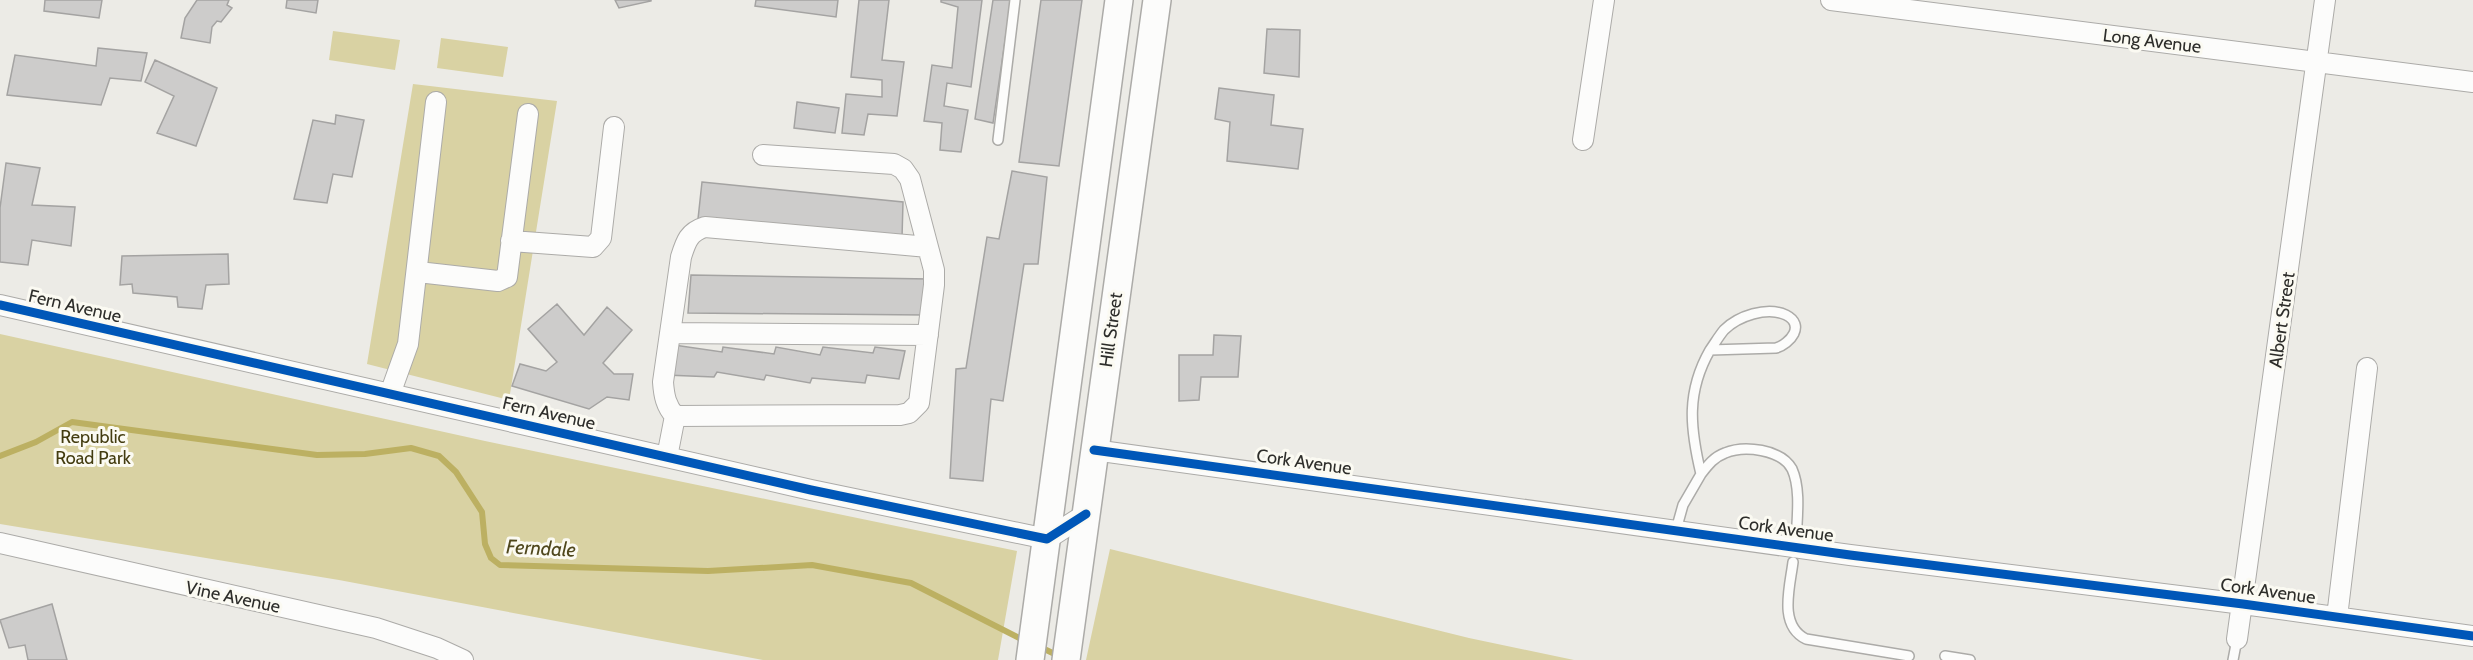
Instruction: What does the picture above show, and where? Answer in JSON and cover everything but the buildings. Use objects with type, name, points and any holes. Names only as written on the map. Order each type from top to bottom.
[{"type":"main road","name":"Hill Street","points":[[1030,660],[1119,0]]},
{"type":"main road","name":"Hill Street","points":[[1068,650],[1157,0]]},
{"type":"street","points":[[1583,140],[1604,0]]},
{"type":"street","name":"Long Avenue","points":[[1831,0],[2473,82]]},
{"type":"street","name":"Albert Street","points":[[2237,639],[2325,0]]},
{"type":"street","points":[[390,394],[408,344],[436,102]]},
{"type":"street","points":[[418,272],[498,281],[507,277],[528,114]]},
{"type":"street","points":[[511,241],[592,247],[598,244],[601,238],[614,127]]},
{"type":"street","points":[[675,416],[909,413],[919,403],[934,285],[928,247],[910,178],[903,169],[894,164],[763,155]]},
{"type":"street","points":[[675,416],[669,409],[663,382],[681,257],[686,240],[694,230],[705,227],[928,247]]},
{"type":"street","name":"Fern Avenue","points":[[0,305],[917,513],[1047,539]]},
{"type":"street","points":[[670,333],[928,335]]},
{"type":"street","points":[[2337,617],[2367,368]]},
{"type":"street","points":[[667,457],[675,416]]},
{"type":"street","name":"Cork Avenue","points":[[1094,450],[1676,530],[1794,554],[2243,604],[2473,636]]},
{"type":"street","points":[[1047,539],[1086,514]]},
{"type":"street","name":"Vine Avenue","points":[[0,543],[376,628],[429,645],[463,660]]},
{"type":"lane","points":[[998,140],[1015,0]]},
{"type":"lane","points":[[1701,474],[1692,423],[1693,394],[1702,363],[1710,350],[1724,331],[1736,321],[1755,314],[1786,315],[1793,321],[1796,329],[1794,338],[1786,345],[1776,348],[1710,350]]},
{"type":"lane","points":[[1676,530],[1683,505],[1712,460],[1738,449],[1769,452],[1782,458],[1791,468],[1795,479],[1797,501],[1787,615],[1798,635],[1806,639],[1910,656]]},
{"type":"lane","points":[[2233,660],[2237,639]]},
{"type":"lane","points":[[1945,656],[1970,660]]},
{"type":"green space","points":[[333,31],[400,40],[395,70],[329,60]]},
{"type":"green space","points":[[441,38],[508,47],[503,77],[437,68]]},
{"type":"green space","points":[[413,84],[557,101],[509,400],[367,364]]},
{"type":"green space","name":"Republic Road Park","points":[[0,334],[485,441],[1017,551],[998,660],[763,660],[339,580],[0,524]]},
{"type":"green space","points":[[1110,549],[1469,638],[1574,660],[1086,660]]},
{"type":"waterway","name":"Ferndale","points":[[0,456],[36,442],[72,422],[317,455],[365,454],[411,448],[439,456],[456,472],[482,512],[485,544],[491,558],[500,565],[708,571],[812,565],[911,583],[1025,641]]},
{"type":"waterway","name":"Ferndale","points":[[1040,647],[1061,657]]},
{"type":"cycle path","points":[[0,305],[811,490],[1047,539],[1086,514]]},
{"type":"cycle path","points":[[1094,450],[1850,555],[2243,604],[2473,636]]}]
